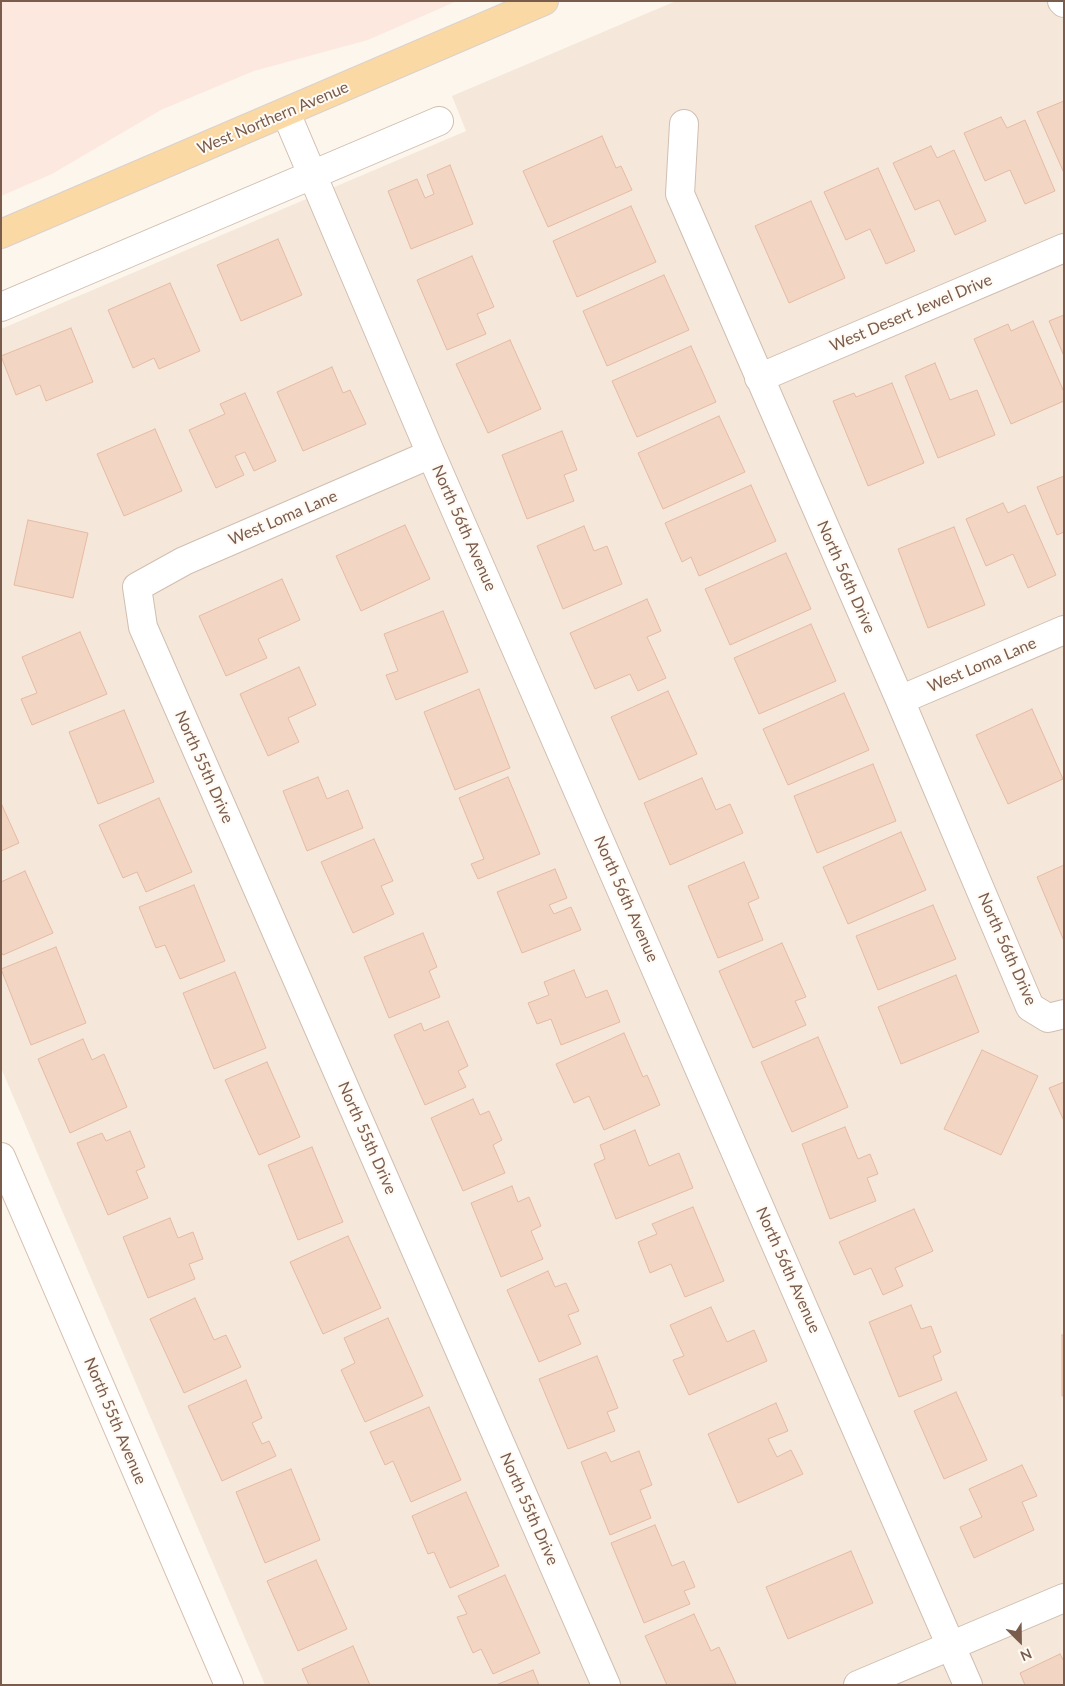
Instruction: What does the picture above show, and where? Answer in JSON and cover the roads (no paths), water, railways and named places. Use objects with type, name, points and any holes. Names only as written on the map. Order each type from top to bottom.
[{"type":"main road","name":"West Northern Avenue","points":[[1,234],[544,1]]},
{"type":"street","name":"North 56th Avenue","points":[[286,113],[431,454],[968,1685]]},
{"type":"street","points":[[1,307],[438,121]]},
{"type":"street","name":"North 56th Drive","points":[[684,124],[680,194],[900,700],[1030,1007],[1056,1016]]},
{"type":"street","name":"West Desert Jewel Drive","points":[[759,378],[1064,248]]},
{"type":"street","name":"West Loma Lane","points":[[137,588],[184,561],[431,454]]},
{"type":"street","name":"North 55th Drive","points":[[137,588],[143,627],[606,1685]]},
{"type":"street","name":"West Loma Lane","points":[[900,700],[1064,630]]},
{"type":"street","name":"North 55th Avenue","points":[[1,1157],[229,1685]]},
{"type":"street","points":[[858,1685],[1064,1598]]}]
